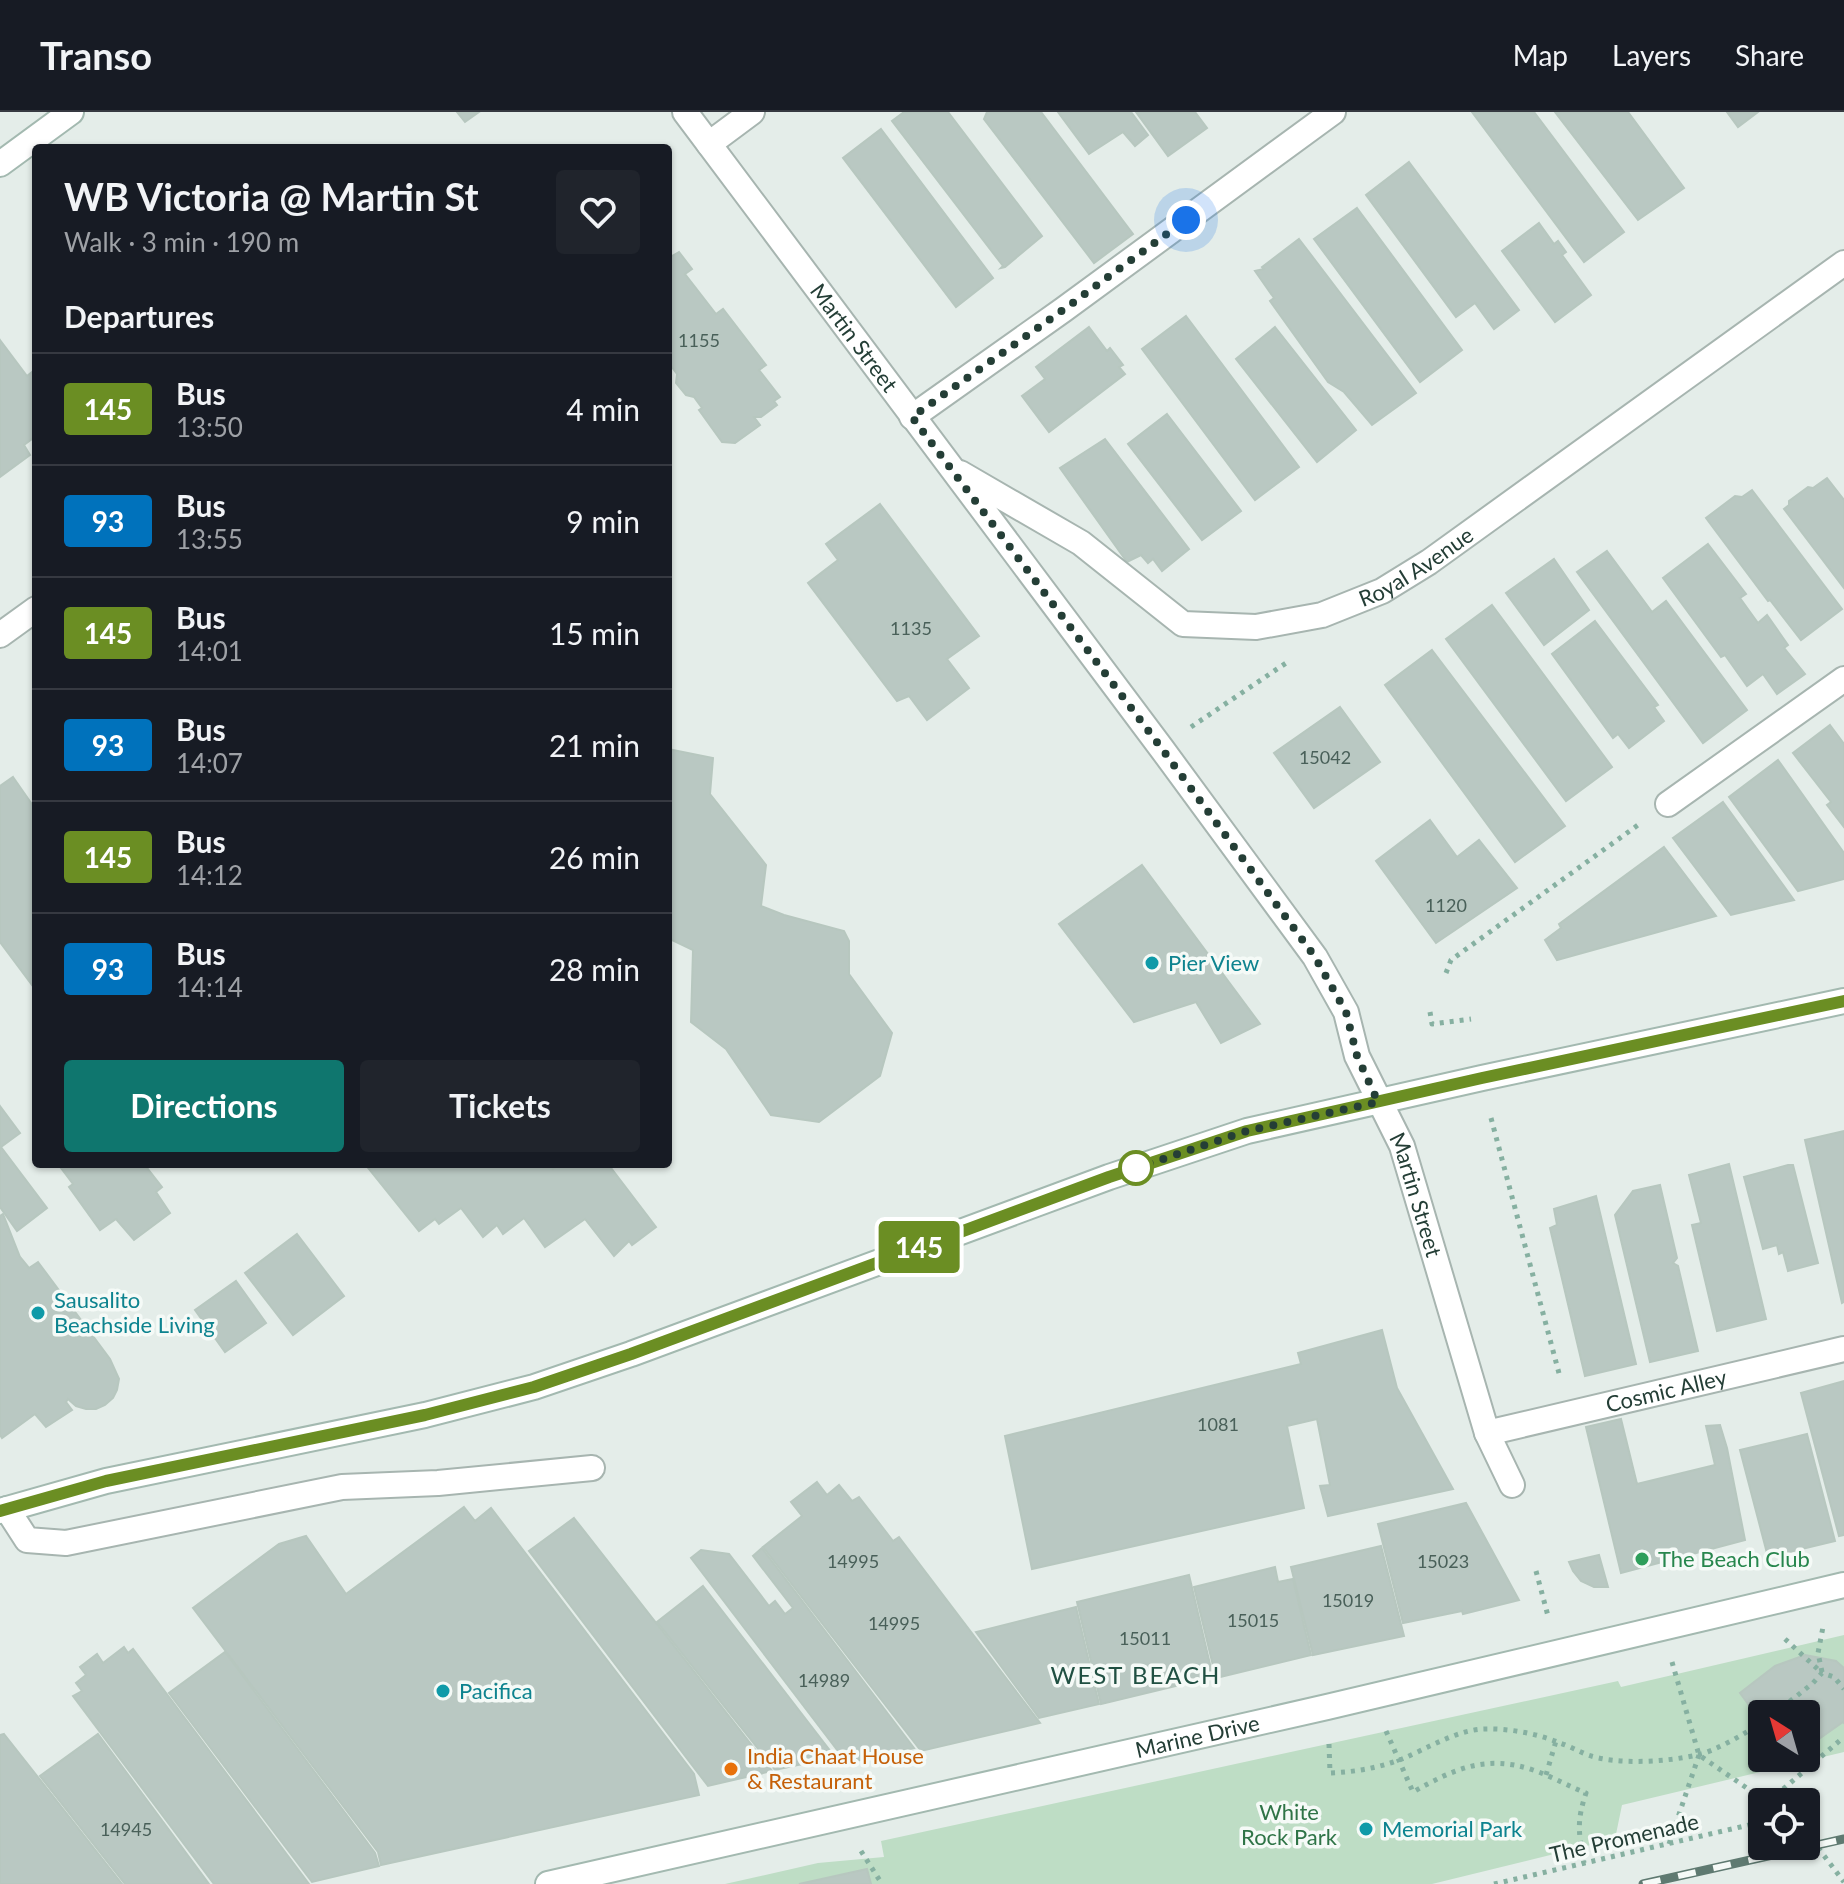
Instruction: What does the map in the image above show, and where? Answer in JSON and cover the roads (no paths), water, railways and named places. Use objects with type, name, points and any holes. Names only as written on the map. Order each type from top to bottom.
[{"type":"street","points":[[0,164],[71,112]]},
{"type":"street","name":"Martin Street","points":[[685,112],[1315,957],[1346,1012],[1357,1056],[1402,1146],[1487,1433],[1512,1485]]},
{"type":"street","points":[[709,144],[752,112]]},
{"type":"street","points":[[912,417],[1333,112]]},
{"type":"street","name":"Royal Avenue","points":[[951,468],[1081,543],[1183,624],[1256,627],[1322,615],[1382,591],[1429,562],[1844,263]]},
{"type":"street","points":[[0,635],[32,612]]},
{"type":"street","points":[[1668,804],[1844,679]]},
{"type":"street","points":[[592,1468],[438,1483],[342,1487],[66,1543],[27,1540],[3,1510],[106,1481],[425,1415],[534,1387],[1109,1177],[1247,1131],[1844,1001]]},
{"type":"street","name":"Cosmic Alley","points":[[1487,1433],[1844,1349]]},
{"type":"street","name":"Marine Drive","points":[[548,1884],[1312,1711],[1844,1585]]},
{"type":"railway","points":[[1643,1884],[1844,1839]]},
{"type":"place","name":"Pier View","points":[[1152,963]]},
{"type":"place","name":"Sausalito Beachside Living","points":[[38,1313]]},
{"type":"place","name":"The Beach Club","points":[[1642,1559]]},
{"type":"place","name":"Pacifica","points":[[443,1691]]},
{"type":"place","name":"India Chaat House & Restaurant","points":[[731,1769]]},
{"type":"place","name":"Memorial Park","points":[[1366,1829]]},
{"type":"district","name":"WEST BEACH","points":[[1136,1676]]},
{"type":"park label","name":"White Rock Park","points":[[1289,1824]]}]
